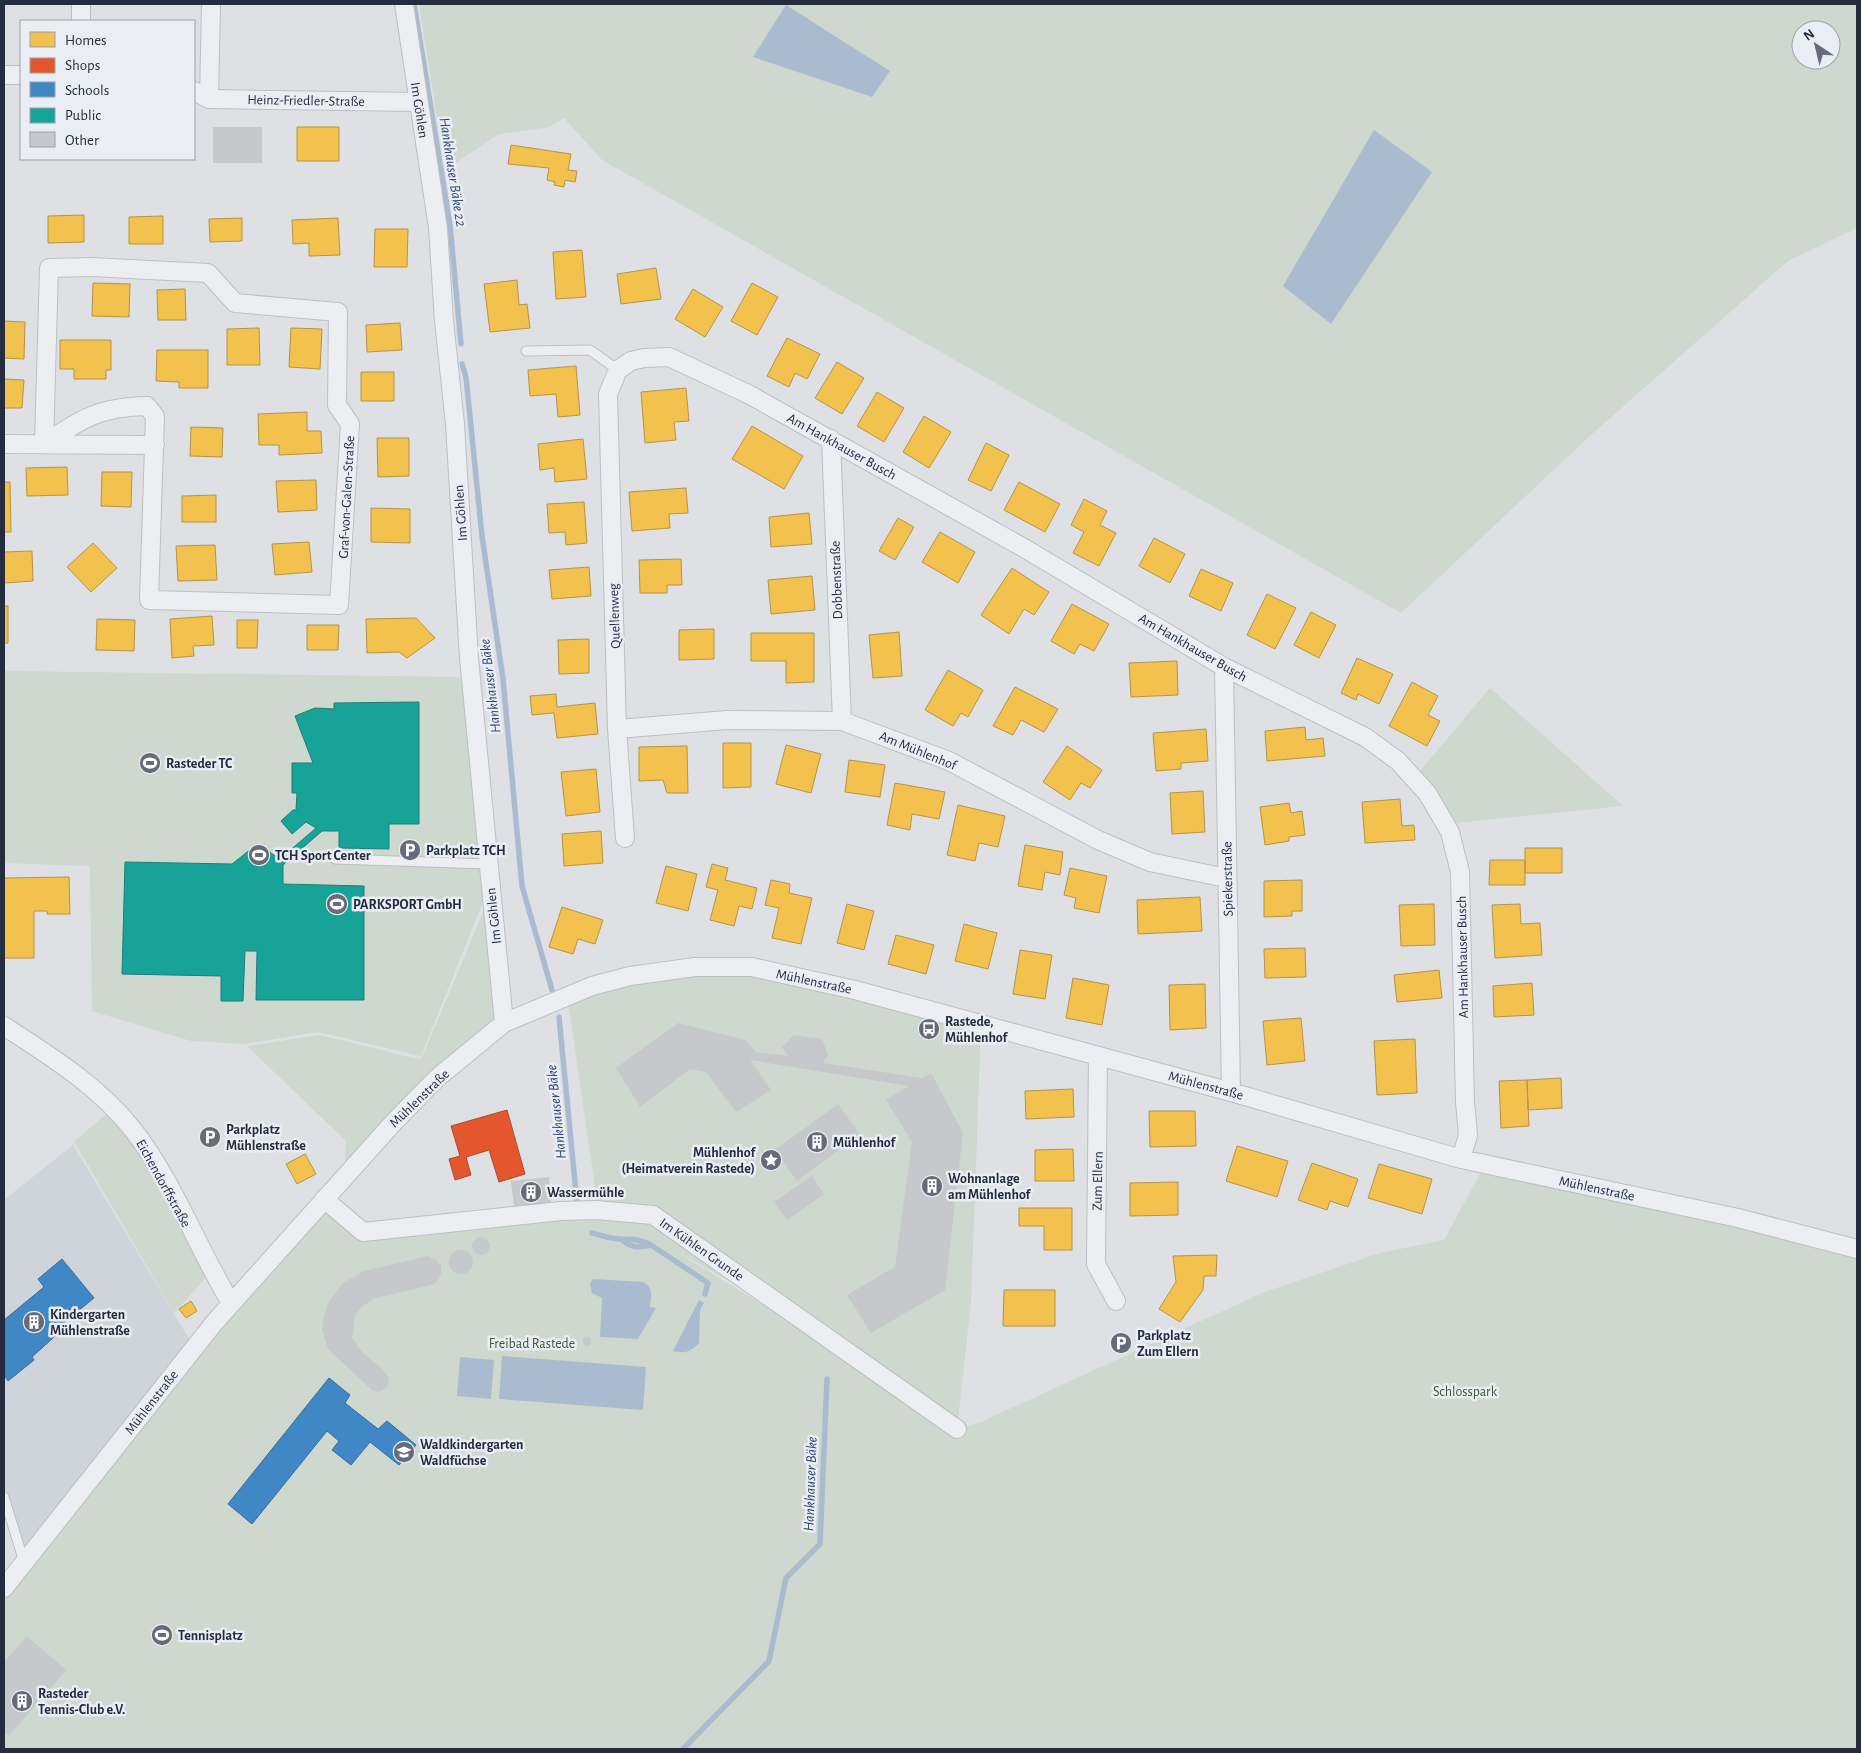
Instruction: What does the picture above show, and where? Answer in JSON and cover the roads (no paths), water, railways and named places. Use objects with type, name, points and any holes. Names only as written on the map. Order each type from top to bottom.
[{"type":"street","points":[[81,4],[81,20]]},
{"type":"street","points":[[202,95],[211,4]]},
{"type":"street","name":"Im Göhlen","points":[[404,4],[438,228],[444,321],[455,424],[469,658],[504,1023]]},
{"type":"street","points":[[4,75],[20,75]]},
{"type":"street","name":"Heinz-Friedler-Straße","points":[[202,95],[419,102]]},
{"type":"street","name":"Graf-von-Galen-Straße","points":[[92,267],[208,273],[235,303],[338,312],[337,405],[350,424],[340,605],[149,600],[155,416],[147,406],[119,407],[82,418],[44,444],[49,268],[92,267]]},
{"type":"street","name":"Am Hankhauser Busch","points":[[618,370],[631,361],[669,357],[750,395],[1024,548],[1224,667],[1365,737],[1398,761],[1427,793],[1450,832],[1460,872],[1465,1102],[1468,1135],[1461,1159]]},
{"type":"street","name":"Quellenweg","points":[[618,370],[608,394],[617,728],[625,838]]},
{"type":"street","name":"Dobbenstraße","points":[[830,439],[842,721]]},
{"type":"street","points":[[4,444],[155,445]]},
{"type":"street","name":"Spiekerstraße","points":[[1224,667],[1231,1092]]},
{"type":"street","name":"Am Mühlenhof","points":[[617,728],[727,720],[842,721],[949,761],[1089,836],[1150,862],[1226,878]]},
{"type":"street","name":"Mühlenstraße","points":[[4,1588],[231,1303],[394,1122],[436,1079],[504,1023],[563,997],[615,979],[664,970],[695,967],[752,967],[855,990],[1231,1092],[1461,1159],[1738,1218],[1857,1250]]},
{"type":"street","name":"Eichendorffstraße","points":[[4,1026],[90,1085],[134,1130],[160,1171],[212,1271],[231,1303]]},
{"type":"street","name":"Zum Ellern","points":[[1098,1056],[1096,1264],[1116,1301]]},
{"type":"street","name":"Im Kühlen Grunde","points":[[324,1199],[363,1232],[561,1211],[596,1210],[653,1215],[957,1429]]},
{"type":"lane","points":[[526,351],[590,350],[618,370]]},
{"type":"lane","points":[[335,859],[488,864]]},
{"type":"lane","points":[[4,1498],[24,1562]]},
{"type":"water","points":[[786,5],[890,71],[872,97],[753,57]]},
{"type":"water","points":[[1374,130],[1432,172],[1331,324],[1283,286]]},
{"type":"water","points":[[593,1279],[643,1282],[649,1287],[651,1293],[650,1307],[656,1308],[638,1339],[600,1337],[602,1298],[592,1293],[590,1283]]},
{"type":"water","points":[[699,1300],[704,1303],[700,1310],[699,1343],[687,1352],[673,1351]]},
{"type":"water","points":[[502,1356],[646,1367],[643,1410],[499,1399]]},
{"type":"water","points":[[460,1357],[494,1360],[491,1399],[457,1396]]},
{"type":"waterway","name":"Hankhauser Bäke 22","points":[[414,4],[450,225],[461,344]]},
{"type":"waterway","name":"Hankhauser Bäke","points":[[462,364],[466,377],[482,536],[503,679],[522,886],[552,990]]},
{"type":"waterway","name":"Hankhauser Bäke","points":[[559,1017],[577,1203]]},
{"type":"waterway","points":[[592,1233],[613,1238],[640,1240],[651,1245],[708,1283],[705,1294]]},
{"type":"waterway","points":[[621,1239],[635,1246],[651,1245]]},
{"type":"waterway","name":"Hankhauser Bäke","points":[[683,1749],[769,1661],[786,1578],[820,1544],[827,1379]]},
{"type":"place","name":"Rasteder TC","points":[[150,763]]},
{"type":"place","name":"Parkplatz TCH","points":[[410,850]]},
{"type":"place","name":"TCH Sport Center","points":[[259,855]]},
{"type":"place","name":"PARKSPORT GmbH","points":[[337,904]]},
{"type":"place","name":"Rastede, Mühlenhof","points":[[929,1029]]},
{"type":"place","name":"Parkplatz Mühlenstraße","points":[[210,1137]]},
{"type":"place","name":"Mühlenhof","points":[[817,1142]]},
{"type":"place","name":"Mühlenhof (Heimatverein Rastede)","points":[[771,1160]]},
{"type":"place","name":"Wohnanlage am Mühlenhof","points":[[932,1186]]},
{"type":"place","name":"Wassermühle","points":[[531,1192]]},
{"type":"place","name":"Kindergarten Mühlenstraße","points":[[34,1322]]},
{"type":"place","name":"Parkplatz Zum Ellern","points":[[1121,1343]]},
{"type":"place","name":"Waldkindergarten Waldfüchse","points":[[404,1452]]},
{"type":"place","name":"Tennisplatz","points":[[162,1635]]},
{"type":"place","name":"Rasteder Tennis-Club e.V.","points":[[22,1701]]},
{"type":"park label","name":"Freibad Rastede","points":[[532,1343]]},
{"type":"park label","name":"Schlosspark","points":[[1465,1391]]}]
